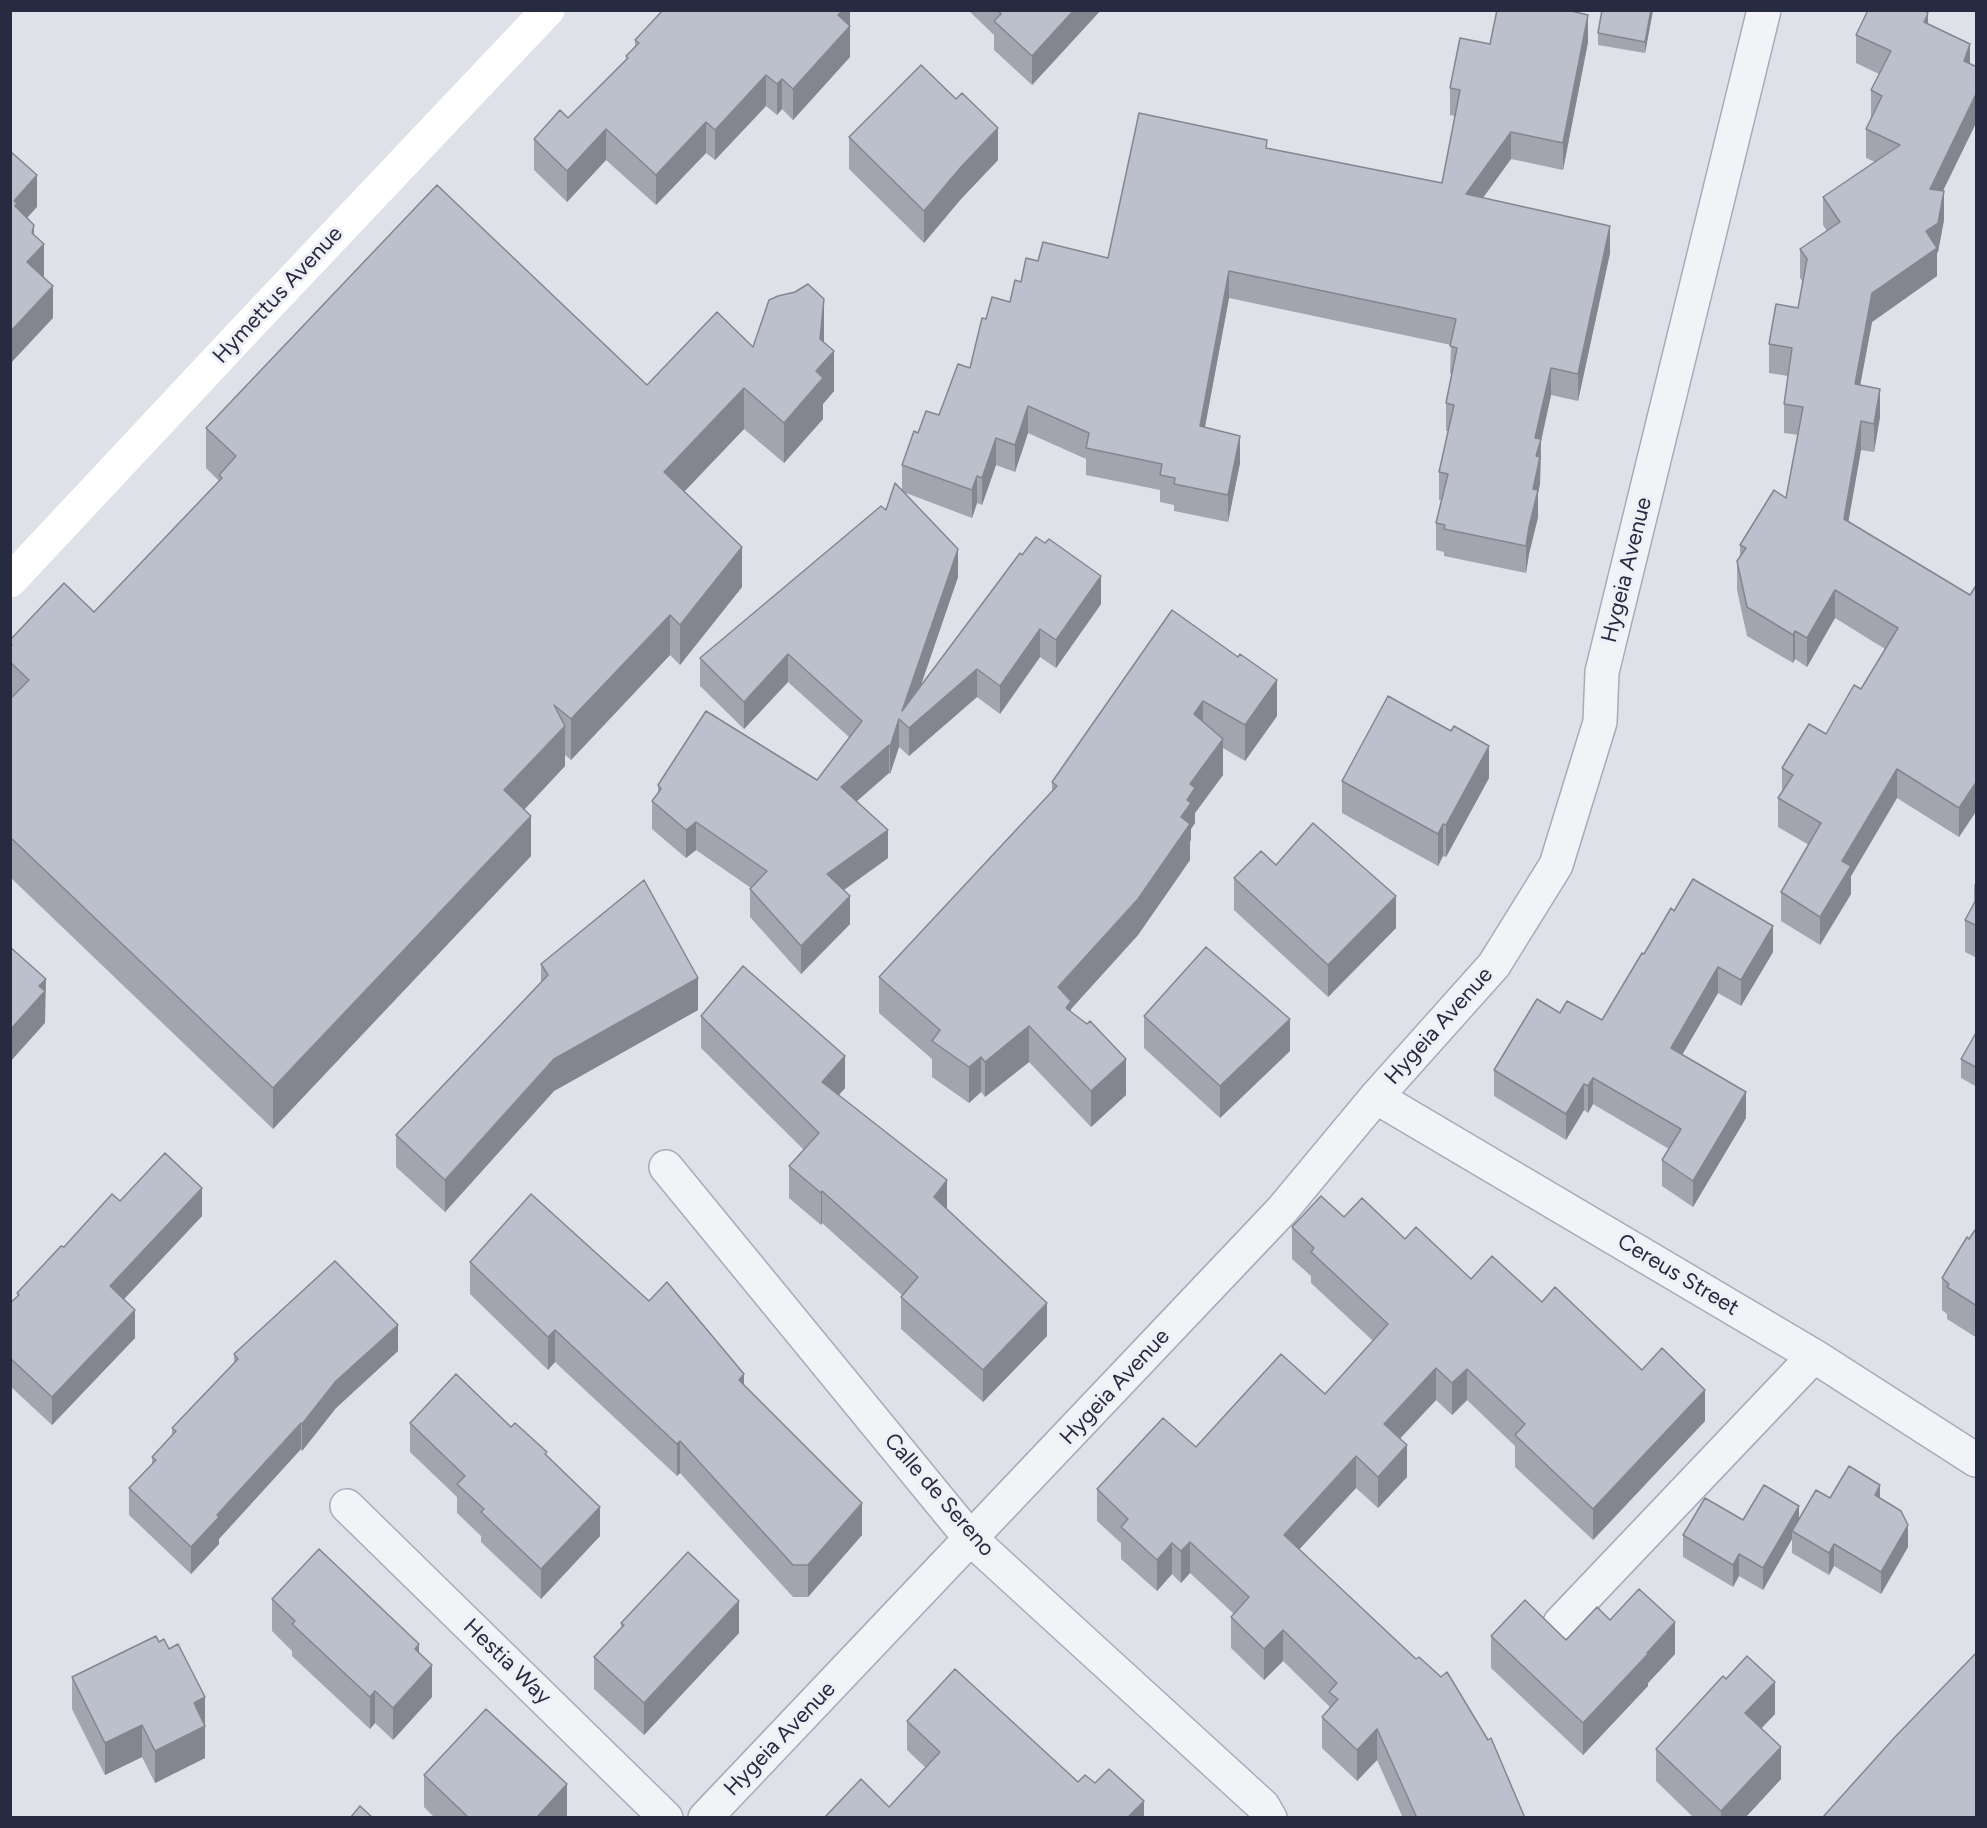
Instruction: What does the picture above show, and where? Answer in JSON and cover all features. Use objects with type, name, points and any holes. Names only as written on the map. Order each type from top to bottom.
[{"type":"street","name":"Hymettus Avenue","points":[[10,581],[548,10]]},
{"type":"street","name":"Hygeia Avenue","points":[[705,1818],[1282,1210],[1376,1097],[1494,965],[1556,865],[1600,722],[1602,672],[1764,10]]},
{"type":"street","name":"Cereus Street","points":[[1376,1097],[1814,1356],[1977,1460]]},
{"type":"street","name":"Calle de Sereno","points":[[666,1167],[971,1539],[1263,1806],[1270,1818]]},
{"type":"street","points":[[1560,1623],[1814,1356]]},
{"type":"street","name":"Hestia Way","points":[[347,1506],[666,1818]]},
{"type":"building","points":[[663,10],[843,10],[838,15],[850,26],[793,89],[782,79],[777,84],[766,75],[715,130],[706,122],[656,175],[606,129],[567,171],[534,139],[560,110],[568,118],[628,58],[626,56],[639,43],[635,40]]},
{"type":"building","points":[[998,10],[1074,10],[1032,56],[994,21],[1001,14]]},
{"type":"building","points":[[1497,10],[1567,10],[1588,15],[1563,143],[1511,132],[1466,194],[1610,226],[1578,374],[1551,368],[1535,438],[1541,439],[1536,456],[1540,457],[1533,489],[1538,490],[1526,546],[1444,529],[1445,525],[1436,523],[1448,474],[1439,472],[1454,405],[1446,403],[1457,348],[1450,346],[1456,319],[1229,271],[1200,426],[1240,436],[1228,495],[1174,484],[1175,478],[1160,475],[1162,464],[1086,448],[1089,433],[1028,406],[1015,445],[996,438],[982,478],[977,476],[972,490],[902,465],[914,431],[918,433],[926,411],[939,415],[958,364],[970,368],[982,318],[986,319],[992,297],[1010,302],[1015,280],[1021,282],[1026,258],[1038,261],[1043,242],[1108,258],[1139,113],[1267,140],[1266,148],[1442,183],[1460,90],[1450,88],[1460,38],[1490,44]]},
{"type":"building","points":[[1602,10],[1651,10],[1645,42],[1598,33]]},
{"type":"building","points":[[1868,10],[1924,10],[1928,13],[1924,22],[1970,44],[1964,61],[1977,67],[1977,92],[1930,189],[1944,191],[1938,223],[1926,231],[1937,248],[1872,293],[1855,384],[1880,389],[1874,424],[1861,421],[1844,519],[1970,595],[1977,584],[1977,781],[1959,808],[1897,769],[1842,861],[1851,866],[1820,917],[1781,892],[1821,823],[1778,798],[1793,775],[1782,768],[1809,724],[1826,734],[1854,685],[1861,689],[1898,628],[1835,590],[1807,638],[1795,631],[1793,635],[1747,607],[1737,561],[1746,548],[1740,545],[1774,490],[1786,498],[1803,407],[1784,404],[1792,348],[1769,344],[1776,304],[1798,308],[1807,259],[1800,249],[1840,222],[1823,197],[1900,145],[1866,129],[1882,96],[1871,90],[1891,51],[1856,35]]},
{"type":"building","points":[[921,65],[956,99],[962,93],[998,128],[924,211],[849,137]]},
{"type":"building","points":[[10,151],[37,175],[14,201],[17,203],[15,206],[34,225],[32,233],[44,244],[27,262],[53,286],[10,332]]},
{"type":"building","points":[[437,185],[647,385],[717,312],[753,347],[769,300],[795,292],[808,284],[824,299],[820,339],[834,351],[816,371],[823,378],[784,423],[744,388],[664,472],[742,547],[680,625],[670,615],[571,719],[554,705],[565,726],[504,790],[531,816],[273,1088],[10,837],[10,699],[29,680],[10,662],[10,646],[12,645],[10,640],[64,583],[94,612],[222,478],[219,475],[236,456],[206,428]]},
{"type":"building","points":[[895,483],[958,549],[902,711],[1020,553],[1022,555],[1036,537],[1045,543],[1049,539],[1101,576],[1056,640],[1040,629],[1000,686],[977,669],[909,728],[899,719],[890,747],[889,745],[841,787],[888,830],[827,874],[850,896],[801,946],[750,889],[767,871],[696,822],[686,830],[652,801],[661,789],[658,785],[706,711],[817,780],[862,721],[788,654],[744,702],[700,658],[881,506],[886,510]]},
{"type":"building","points":[[1172,610],[1238,657],[1240,654],[1277,680],[1245,725],[1203,701],[1194,714],[1223,739],[1190,784],[1195,788],[1187,800],[1191,803],[1181,817],[1190,824],[1138,899],[1058,987],[1071,1001],[1066,1008],[1087,1024],[1090,1021],[1126,1059],[1091,1091],[1029,1026],[985,1062],[981,1057],[969,1067],[932,1041],[940,1030],[879,977],[1057,786],[1052,782]]},
{"type":"building","points":[[1388,696],[1451,731],[1454,726],[1489,746],[1446,825],[1443,824],[1438,834],[1342,781]]},
{"type":"building","points":[[1313,823],[1396,896],[1328,965],[1234,878],[1261,851],[1276,865]]},
{"type":"building","points":[[1693,879],[1773,926],[1741,980],[1718,967],[1671,1048],[1746,1092],[1693,1181],[1662,1160],[1681,1129],[1593,1078],[1588,1086],[1584,1084],[1566,1114],[1494,1070],[1537,999],[1560,1013],[1567,1001],[1602,1020],[1671,908],[1674,911]]},
{"type":"building","points":[[644,880],[698,978],[554,1059],[445,1180],[396,1135],[548,975],[541,964]]},
{"type":"building","points":[[1977,898],[1977,926],[1965,920]]},
{"type":"building","points":[[10,947],[46,979],[39,986],[45,991],[10,1030]]},
{"type":"building","points":[[1206,947],[1290,1019],[1220,1086],[1144,1016]]},
{"type":"building","points":[[743,966],[845,1056],[822,1082],[947,1180],[934,1197],[1047,1303],[983,1370],[901,1297],[918,1277],[822,1191],[821,1193],[789,1166],[819,1133],[701,1016]]},
{"type":"building","points":[[1977,1031],[1977,1068],[1961,1059]]},
{"type":"building","points":[[165,1153],[202,1188],[110,1286],[135,1310],[52,1397],[10,1358],[10,1303],[112,1194],[120,1201]]},
{"type":"building","points":[[531,1194],[649,1301],[667,1282],[744,1374],[739,1380],[862,1503],[808,1565],[793,1565],[680,1441],[677,1444],[555,1330],[548,1337],[470,1262]]},
{"type":"building","points":[[1321,1196],[1344,1217],[1362,1198],[1405,1239],[1416,1227],[1471,1279],[1492,1256],[1542,1302],[1555,1287],[1642,1370],[1662,1348],[1705,1390],[1593,1509],[1515,1435],[1525,1424],[1467,1369],[1452,1383],[1436,1368],[1384,1424],[1407,1445],[1378,1477],[1356,1456],[1284,1535],[1416,1659],[1419,1657],[1441,1677],[1447,1672],[1488,1740],[1491,1738],[1525,1818],[1417,1818],[1377,1729],[1357,1750],[1322,1717],[1338,1699],[1329,1692],[1337,1683],[1283,1630],[1264,1649],[1231,1617],[1249,1597],[1190,1542],[1181,1551],[1172,1543],[1157,1560],[1121,1527],[1128,1519],[1097,1489],[1163,1418],[1196,1447],[1281,1354],[1325,1394],[1388,1324],[1311,1252],[1314,1248],[1292,1227]]},
{"type":"building","points":[[1977,1227],[1977,1306],[1947,1287],[1949,1284],[1942,1278],[1967,1237],[1969,1239]]},
{"type":"building","points":[[335,1261],[398,1325],[336,1381],[302,1424],[217,1515],[219,1517],[191,1547],[129,1488],[156,1460],[152,1457],[176,1431],[172,1428],[238,1359],[234,1354]]},
{"type":"building","points":[[456,1374],[511,1427],[515,1423],[547,1452],[545,1454],[600,1507],[541,1569],[481,1512],[484,1509],[457,1484],[465,1476],[410,1423]]},
{"type":"building","points":[[1849,1466],[1880,1485],[1875,1495],[1901,1511],[1908,1525],[1881,1572],[1834,1544],[1829,1553],[1792,1531],[1816,1490],[1830,1498]]},
{"type":"building","points":[[1764,1485],[1799,1506],[1763,1568],[1739,1554],[1733,1565],[1683,1535],[1705,1498],[1743,1520]]},
{"type":"building","points":[[319,1549],[419,1644],[415,1649],[432,1665],[393,1708],[375,1691],[370,1697],[292,1624],[295,1621],[272,1599]]},
{"type":"building","points":[[688,1552],[739,1601],[644,1703],[594,1657],[624,1625],[621,1623]]},
{"type":"building","points":[[1639,1589],[1675,1622],[1583,1723],[1491,1636],[1525,1600],[1566,1640],[1597,1607],[1610,1620]]},
{"type":"building","points":[[156,1636],[159,1642],[164,1639],[169,1649],[178,1644],[205,1697],[194,1703],[205,1726],[155,1751],[142,1725],[105,1743],[72,1677]]},
{"type":"building","points":[[1977,1652],[1977,1818],[1822,1818],[1894,1738]]},
{"type":"building","points":[[1747,1656],[1775,1682],[1745,1713],[1781,1747],[1721,1811],[1656,1749],[1723,1676],[1726,1679]]},
{"type":"building","points":[[955,1669],[1078,1782],[1085,1775],[1095,1783],[1109,1769],[1144,1801],[1129,1816],[1130,1818],[824,1818],[861,1779],[889,1807],[940,1752],[907,1721]]},
{"type":"building","points":[[486,1709],[567,1784],[536,1818],[469,1818],[424,1775]]},
{"type":"building","points":[[360,1806],[373,1818],[350,1818]]}]
